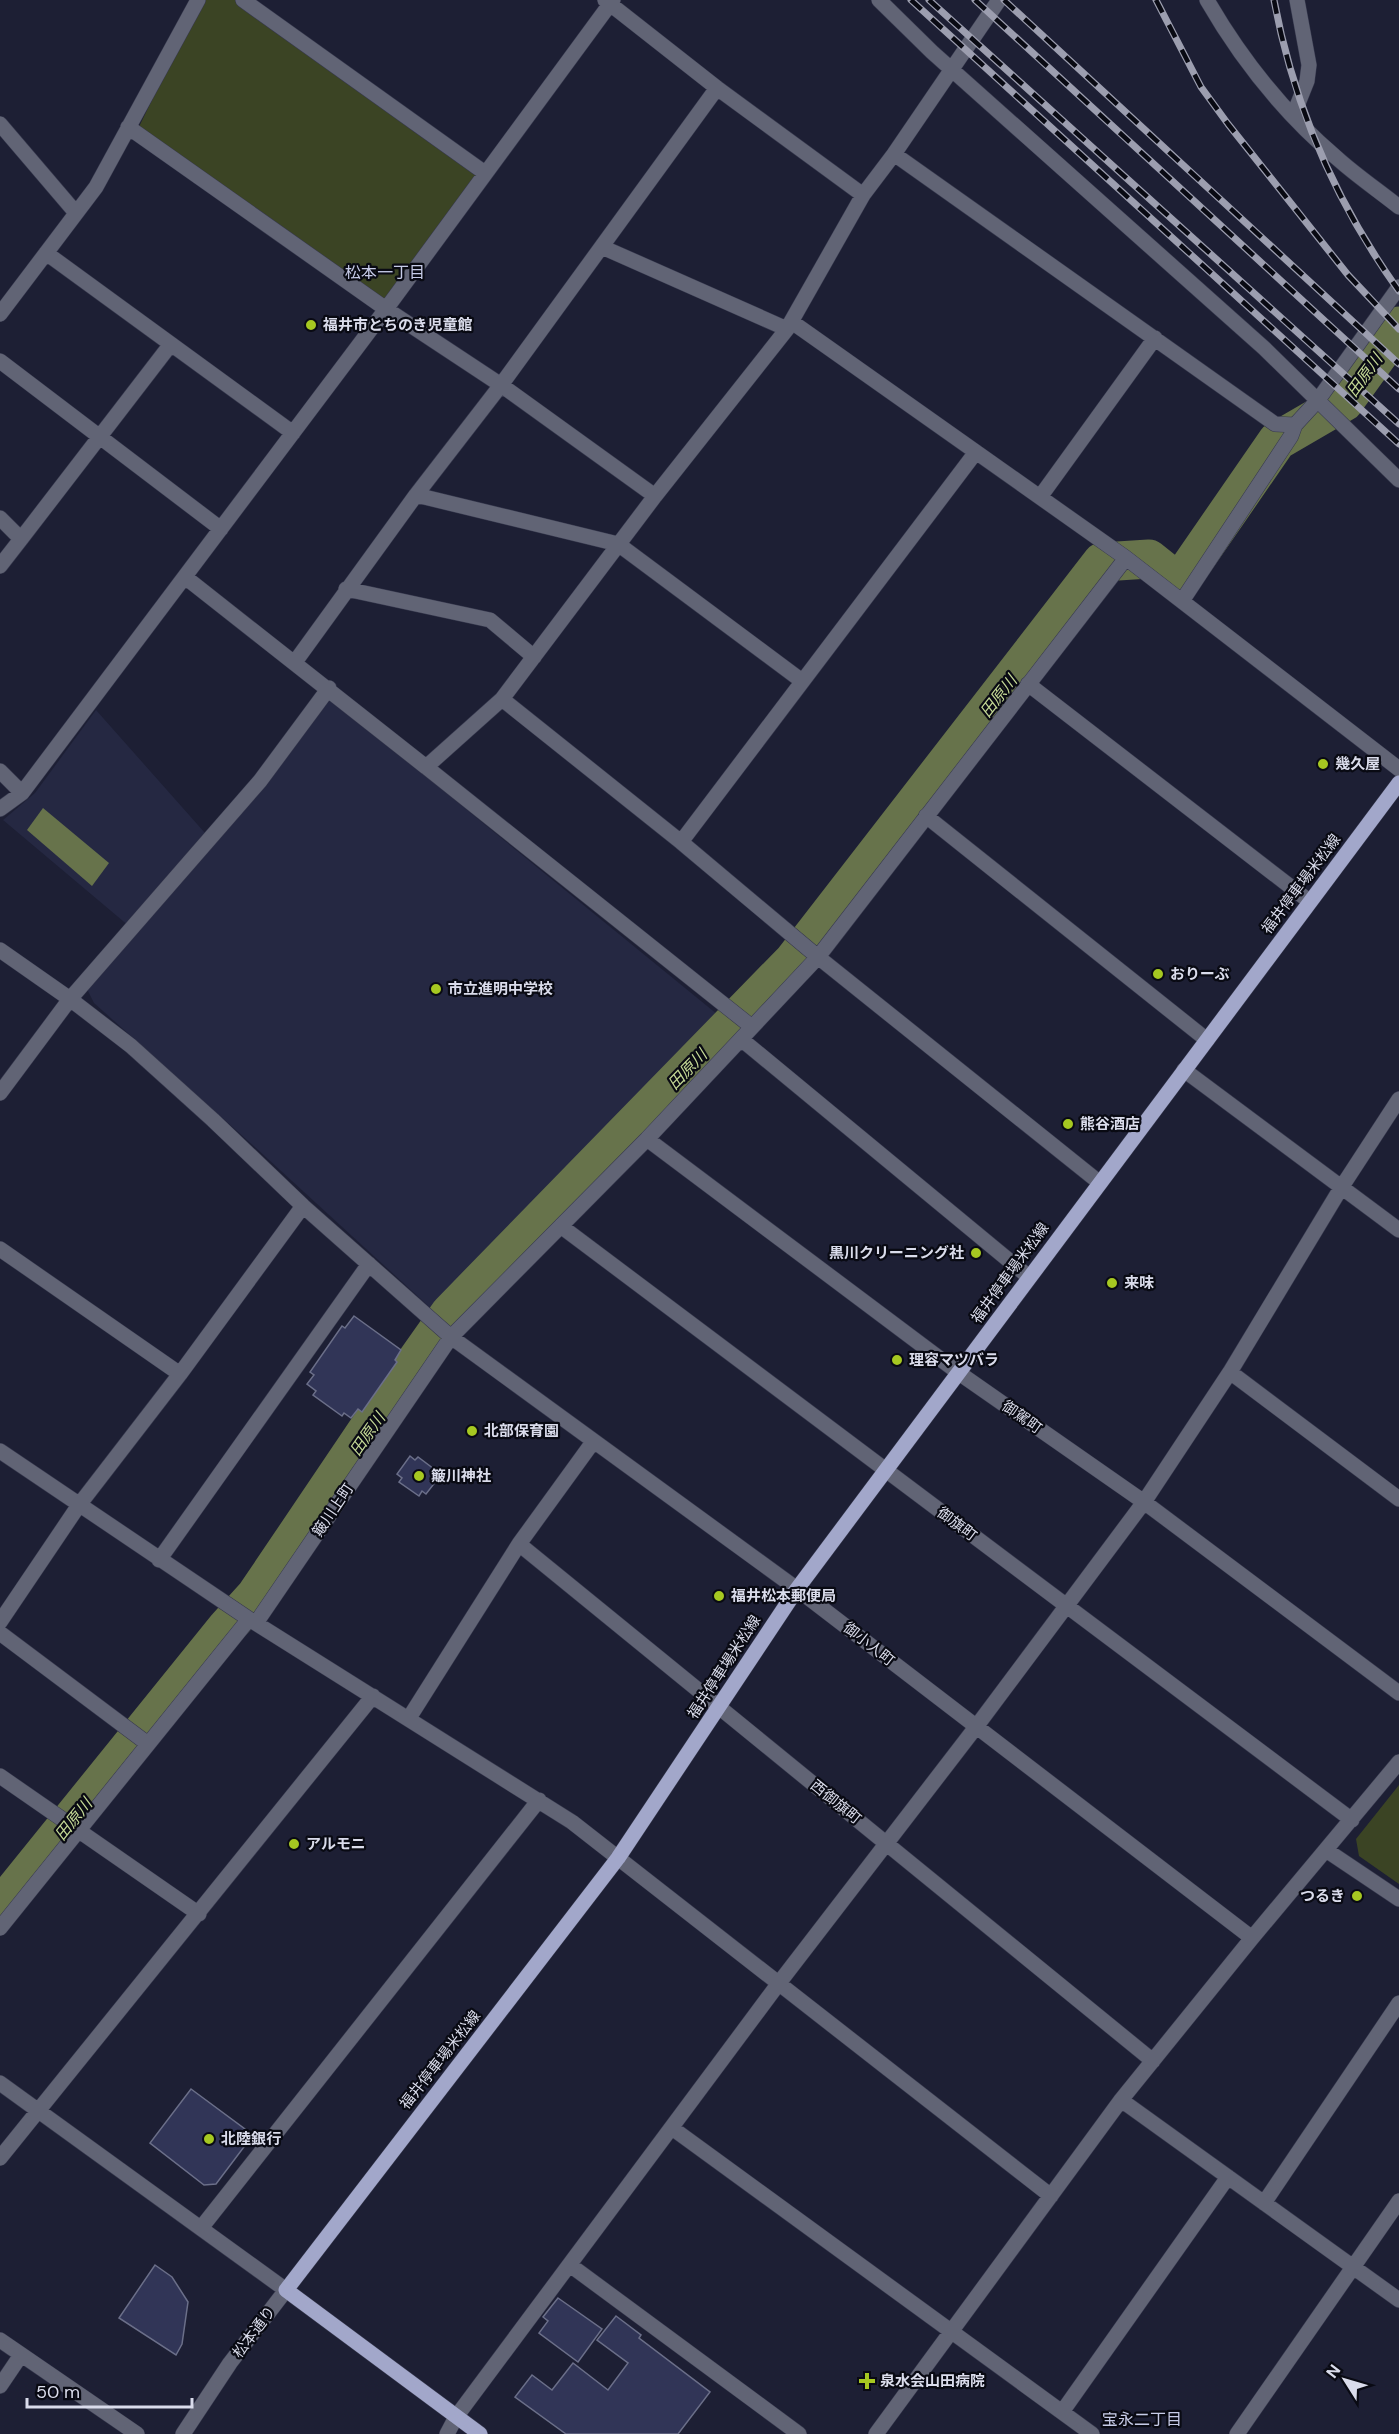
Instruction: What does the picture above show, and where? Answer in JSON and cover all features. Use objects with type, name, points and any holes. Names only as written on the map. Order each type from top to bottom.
[{"type":"main road","name":"福井停車場米松線","points":[[286,2290],[618,1858],[797,1589],[1399,783]]},
{"type":"main road","points":[[286,2290],[480,2434]]},
{"type":"street","points":[[0,314],[96,187],[198,0]]},
{"type":"street","points":[[243,0],[485,173]]},
{"type":"street","points":[[879,0],[951,69],[1264,348],[1399,480]]},
{"type":"street","points":[[426,767],[502,699],[618,544],[789,326],[862,195],[894,154],[999,0]]},
{"type":"street","points":[[1208,0],[1247,59],[1293,116],[1337,159],[1399,207]]},
{"type":"street","points":[[1293,116],[1307,81],[1310,66],[1297,0]]},
{"type":"street","points":[[0,809],[22,793],[386,309],[610,1],[717,88],[862,195]]},
{"type":"street","points":[[295,662],[346,589],[501,385],[717,88]]},
{"type":"street","points":[[0,124],[76,213]]},
{"type":"street","points":[[128,127],[386,309],[501,385],[655,496]]},
{"type":"street","points":[[894,154],[1275,424],[1295,425]]},
{"type":"street","points":[[602,247],[789,326],[976,452],[1126,558],[1399,769]]},
{"type":"street","points":[[46,253],[293,433]]},
{"type":"street","points":[[1182,601],[1291,436],[1295,425],[1318,400],[1399,287]]},
{"type":"street","points":[[1040,497],[1155,338]]},
{"type":"street","points":[[0,566],[171,344]]},
{"type":"street","points":[[0,361],[220,529]]},
{"type":"street","points":[[681,842],[976,452]]},
{"type":"street","points":[[416,495],[618,544],[802,681]]},
{"type":"street","points":[[0,518],[21,539]]},
{"type":"street","name":"簸川上町","points":[[0,1929],[148,1744],[252,1621],[451,1337],[647,1139],[818,957],[1126,558]]},
{"type":"street","points":[[184,577],[329,688],[426,767],[747,1033],[1029,1277]]},
{"type":"street","points":[[346,589],[490,620],[534,657]]},
{"type":"street","points":[[1028,684],[1310,901]]},
{"type":"street","points":[[0,1093],[70,999],[260,781],[329,688]]},
{"type":"street","points":[[502,699],[1100,1183]]},
{"type":"street","points":[[0,771],[22,793]]},
{"type":"street","points":[[926,816],[1207,1040]]},
{"type":"street","name":"御小人町","points":[[0,950],[70,999],[131,1046],[303,1206],[451,1337],[592,1442],[797,1589],[1252,1938]]},
{"type":"street","points":[[1184,1071],[1399,1230]]},
{"type":"street","points":[[447,2434],[456,2417],[779,1983],[976,1727],[1144,1502],[1230,1372],[1341,1188],[1399,1099]]},
{"type":"street","name":"御駕町","points":[[647,1139],[959,1373],[1144,1502],[1399,1693]]},
{"type":"street","points":[[0,1622],[79,1505],[180,1374],[303,1206]]},
{"type":"street","name":"御旗町","points":[[562,1227],[1352,1820]]},
{"type":"street","points":[[0,1249],[180,1374]]},
{"type":"street","points":[[159,1560],[369,1264]]},
{"type":"street","points":[[1230,1372],[1399,1498]]},
{"type":"street","points":[[410,1718],[519,1544],[592,1442]]},
{"type":"street","points":[[0,1451],[252,1621],[539,1800],[618,1858],[1051,2196]]},
{"type":"street","name":"西御旗町","points":[[519,1544],[1153,2061]]},
{"type":"street","points":[[0,1633],[148,1744]]},
{"type":"street","points":[[0,2158],[373,1696]]},
{"type":"street","points":[[876,2434],[1121,2100],[1399,1762]]},
{"type":"street","points":[[0,1776],[199,1914]]},
{"type":"street","points":[[201,2228],[539,1800]]},
{"type":"street","points":[[1326,1850],[1399,1899]]},
{"type":"street","points":[[1264,2203],[1399,2003]]},
{"type":"street","points":[[0,2082],[286,2290]]},
{"type":"street","points":[[1121,2100],[1399,2300]]},
{"type":"street","points":[[672,2128],[1092,2434]]},
{"type":"street","points":[[1062,2412],[1228,2177]]},
{"type":"street","points":[[1237,2434],[1399,2201]]},
{"type":"street","points":[[570,2265],[799,2434]]},
{"type":"street","name":"松本通り","points":[[183,2434],[230,2363],[286,2290]]},
{"type":"street","points":[[0,2340],[137,2434]]},
{"type":"street","points":[[0,2386],[21,2355]]},
{"type":"shaded area","points":[[200,0],[243,0],[485,173],[386,309],[136,133]]},
{"type":"shaded area","points":[[331,699],[723,1019],[436,1313],[94,1003],[87,989],[136,932],[3,820],[35,793],[96,710],[213,842]]},
{"type":"shaded area","points":[[43,808],[109,863],[92,886],[27,830]]},
{"type":"shaded area","points":[[1399,1785],[1399,1884],[1359,1856],[1356,1839]]},
{"type":"building","points":[[354,1316],[401,1350],[395,1360],[397,1362],[362,1412],[358,1409],[351,1418],[344,1413],[342,1416],[313,1395],[316,1391],[307,1384],[314,1375],[310,1372],[342,1326],[345,1328]]},
{"type":"building","points":[[410,1456],[415,1460],[418,1457],[438,1472],[433,1477],[437,1480],[426,1494],[422,1491],[419,1496],[399,1482],[402,1478],[397,1474]]},
{"type":"building","points":[[191,2089],[253,2135],[216,2184],[204,2185],[150,2143]]},
{"type":"building","points":[[155,2265],[172,2277],[188,2302],[182,2344],[176,2355],[119,2318]]},
{"type":"building","points":[[558,2298],[602,2329],[578,2362],[539,2333],[548,2321],[543,2317]]},
{"type":"building","points":[[616,2316],[641,2335],[639,2338],[710,2392],[678,2434],[566,2434],[515,2397],[532,2375],[552,2390],[573,2363],[608,2390],[628,2363],[597,2340]]},
{"type":"waterway","name":"田原川","points":[[0,1908],[227,1627],[256,1595],[450,1313],[794,960],[1102,562],[1149,559],[1179,583],[1277,441],[1344,402],[1399,326]]},
{"type":"railway","points":[[911,0],[1399,444]]},
{"type":"railway","points":[[929,0],[1399,424]]},
{"type":"railway","points":[[975,0],[1399,389]]},
{"type":"railway","points":[[1004,0],[1399,364]]},
{"type":"railway","points":[[1156,0],[1201,87],[1228,124],[1348,275],[1399,329]]},
{"type":"railway","points":[[1274,0],[1293,78],[1320,153],[1376,258],[1399,291]]},
{"type":"place","name":"福井市とちのき児童館","points":[[311,325]]},
{"type":"place","name":"幾久屋","points":[[1323,764]]},
{"type":"place","name":"おりーぶ","points":[[1158,974]]},
{"type":"place","name":"市立進明中学校","points":[[436,989]]},
{"type":"place","name":"熊谷酒店","points":[[1068,1124]]},
{"type":"place","name":"黒川クリーニング社","points":[[976,1253]]},
{"type":"place","name":"来味","points":[[1112,1283]]},
{"type":"place","name":"理容マツバラ","points":[[897,1360]]},
{"type":"place","name":"北部保育園","points":[[472,1431]]},
{"type":"place","name":"簸川神社","points":[[419,1476]]},
{"type":"place","name":"福井松本郵便局","points":[[719,1596]]},
{"type":"place","name":"アルモニ","points":[[294,1844]]},
{"type":"place","name":"つるき","points":[[1357,1896]]},
{"type":"place","name":"北陸銀行","points":[[209,2139]]},
{"type":"place","name":"泉水会山田病院","points":[[867,2381]]},
{"type":"district","name":"松本一丁目","points":[[385,272]]},
{"type":"district","name":"宝永二丁目","points":[[1142,2419]]}]
